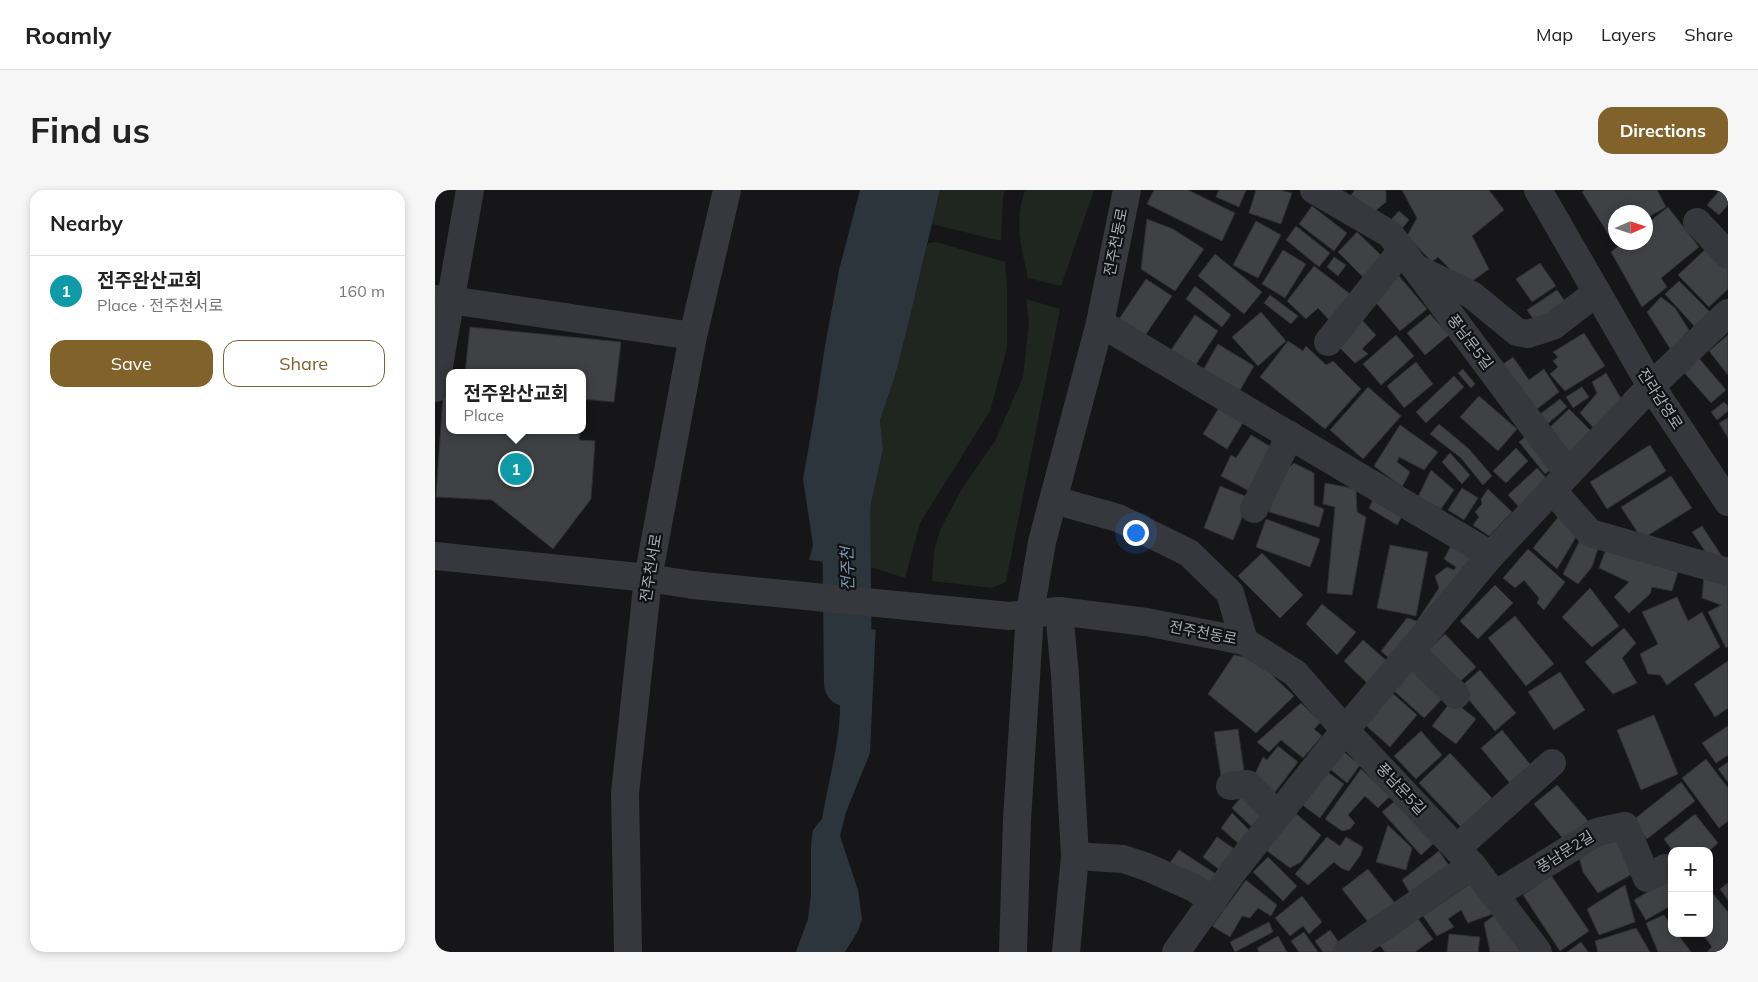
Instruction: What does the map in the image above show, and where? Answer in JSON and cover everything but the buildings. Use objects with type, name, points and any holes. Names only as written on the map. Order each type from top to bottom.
[{"type":"street","points":[[435,388],[443,300],[469,190]]},
{"type":"street","name":"전주천서로","points":[[627,952],[625,793],[648,578],[693,336],[727,190]]},
{"type":"street","name":"전주천동로","points":[[1013,952],[1020,615],[1042,542],[1100,323],[1122,207],[1127,190]]},
{"type":"street","name":"풍남문5길","points":[[1314,190],[1390,234],[1560,482],[1590,533],[1728,572]]},
{"type":"street","name":"전라감영로","points":[[1538,190],[1651,386],[1728,502]]},
{"type":"street","points":[[1697,222],[1728,255]]},
{"type":"street","points":[[1328,342],[1408,258],[1472,296],[1517,332],[1528,334],[1553,326],[1597,292]]},
{"type":"street","points":[[443,300],[693,336]]},
{"type":"street","points":[[1177,952],[1278,815],[1345,730],[1491,555],[1651,386],[1728,313]]},
{"type":"street","points":[[1100,323],[1491,555]]},
{"type":"street","points":[[1253,509],[1290,435]]},
{"type":"street","name":"전주천동로","points":[[1020,615],[1059,610],[1146,622],[1244,641],[1230,592],[1189,553],[1118,518],[1053,500]]},
{"type":"street","points":[[435,556],[648,578],[693,585],[1020,615]]},
{"type":"street","points":[[1059,610],[1075,856],[1066,952]]},
{"type":"street","name":"풍남문5길","points":[[1244,641],[1295,674],[1464,857]]},
{"type":"street","points":[[1411,651],[1456,695]]},
{"type":"street","points":[[1362,948],[1464,857],[1552,763]]},
{"type":"street","points":[[1230,786],[1247,784],[1278,815]]},
{"type":"street","name":"풍남문2길","points":[[1495,895],[1597,832],[1625,826],[1647,878],[1665,868]]},
{"type":"street","points":[[1075,856],[1123,859],[1147,867],[1194,888],[1213,901]]},
{"type":"street","points":[[1464,857],[1538,952]]},
{"type":"shaded area","points":[[860,190],[940,190],[895,376],[880,420],[883,450],[871,503],[867,566],[809,560],[813,545],[803,479],[839,270]]},
{"type":"shaded area","points":[[940,190],[1005,190],[1003,196],[1001,241],[932,224]]},
{"type":"shaded area","points":[[1025,190],[1094,190],[1061,286],[1028,278],[1019,223]]},
{"type":"shaded area","points":[[936,242],[1005,262],[1007,348],[990,411],[920,523],[905,578],[867,566],[871,503],[883,450],[880,420],[895,376],[928,243]]},
{"type":"shaded area","points":[[1026,299],[1060,309],[1006,582],[992,588],[932,581],[934,551],[940,530],[960,492],[995,441],[1023,377],[1029,323]]},
{"type":"shaded area","points":[[827,614],[876,621],[870,753],[846,812],[840,836],[858,890],[862,919],[858,931],[845,952],[796,952],[808,919],[811,894],[811,844],[813,830],[822,819],[836,748],[839,720],[840,694],[838,671]]},
{"type":"pier","points":[[828,612],[877,618],[878,630],[827,625],[825,615]]},
{"type":"waterway","name":"전주천","points":[[846,500],[848,683]]},
{"type":"place","name":"전주완산교회","points":[[516,469]]}]
